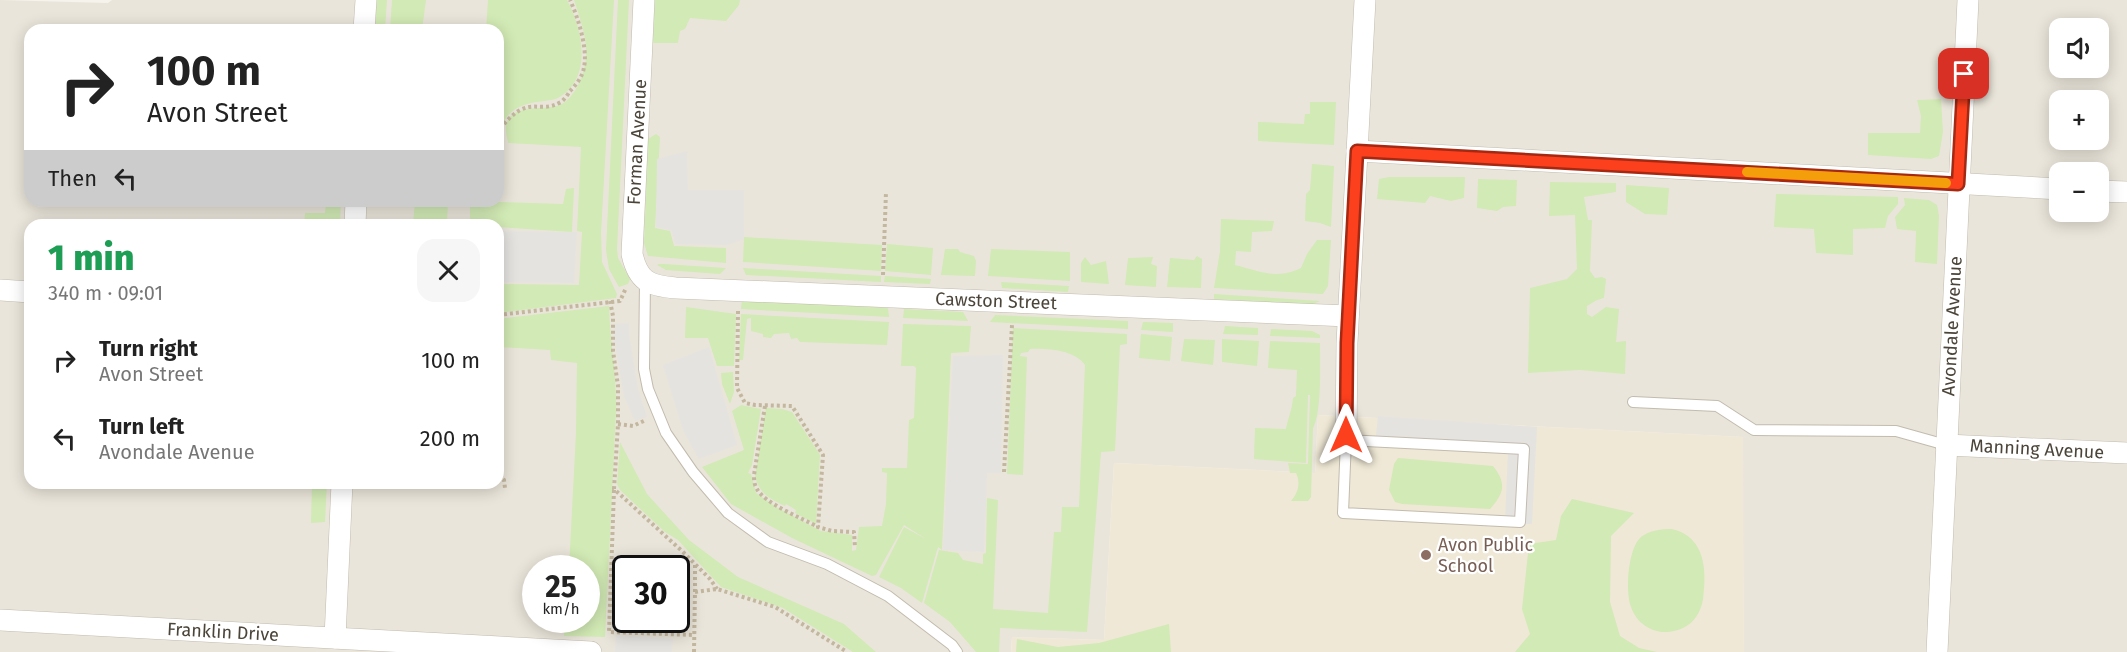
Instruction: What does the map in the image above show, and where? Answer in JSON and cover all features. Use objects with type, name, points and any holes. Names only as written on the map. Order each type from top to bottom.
[{"type":"street","points":[[364,24],[366,0]]},
{"type":"street","name":"Forman Avenue","points":[[644,0],[632,254],[636,270],[645,281]]},
{"type":"street","points":[[1346,440],[1348,316],[1365,0]]},
{"type":"street","name":"Avondale Avenue","points":[[1937,652],[1968,0]]},
{"type":"street","points":[[1357,151],[2049,188]]},
{"type":"street","points":[[2109,191],[2127,192]]},
{"type":"street","name":"Cawston Street","points":[[645,281],[676,288],[1348,316]]},
{"type":"street","points":[[0,290],[24,291]]},
{"type":"street","name":"Manning Avenue","points":[[1946,445],[2127,453]]},
{"type":"street","points":[[335,638],[342,489]]},
{"type":"street","name":"Franklin Drive","points":[[0,620],[591,652]]},
{"type":"lane","points":[[645,281],[644,369],[648,389],[666,433],[693,472],[728,513],[768,542],[827,564],[888,596],[952,645],[957,652]]},
{"type":"lane","points":[[1633,402],[1717,406],[1754,430],[1896,431],[1946,445]]},
{"type":"lane","points":[[1346,440],[1524,450],[1520,522],[1343,513],[1346,440]]},
{"type":"path","points":[[504,124],[514,112],[527,106],[549,105],[562,101],[577,84],[585,67],[583,38],[570,0]]},
{"type":"path","points":[[882,275],[886,192]]},
{"type":"path","points":[[504,314],[620,301],[622,293],[630,283],[645,281]]},
{"type":"path","points":[[610,301],[618,386],[618,424],[609,632],[694,635]]},
{"type":"path","points":[[738,311],[736,388],[745,403],[792,406],[823,455],[818,527]]},
{"type":"path","points":[[1004,472],[1012,325]]},
{"type":"path","points":[[765,405],[754,475],[758,491],[766,498],[818,527],[832,531],[854,532],[855,548]]},
{"type":"path","points":[[504,480],[505,488]]},
{"type":"path","points":[[614,489],[695,564],[717,589]]},
{"type":"path","points":[[694,652],[695,564]]},
{"type":"path","points":[[695,592],[717,589],[775,607],[847,652]]},
{"type":"shaded area","points":[[0,0],[108,3],[112,0],[2127,0],[2127,652],[1744,652],[1742,437],[1318,415],[1315,473],[1114,463],[1104,640],[1012,637],[1011,652],[0,652]]},
{"type":"shaded area","points":[[687,151],[688,190],[744,190],[744,239],[727,245],[675,244],[672,231],[656,227],[657,159]]},
{"type":"shaded area","points":[[504,231],[577,232],[574,283],[504,282]]},
{"type":"shaded area","points":[[629,323],[638,389],[647,417],[635,421],[624,396],[614,338],[615,324]]},
{"type":"shaded area","points":[[709,347],[737,445],[699,459],[683,430],[663,365]]},
{"type":"shaded area","points":[[1003,355],[1001,473],[987,473],[984,552],[943,550],[953,356]]},
{"type":"shaded area","name":"Avon Public School","points":[[1318,415],[1743,437],[1744,652],[1011,652],[1012,637],[1104,640],[1114,463],[1315,473]]},
{"type":"shaded area","points":[[1378,416],[1537,427],[1532,524],[1505,523],[1508,451],[1375,445]]},
{"type":"shaded area","points":[[616,635],[673,639],[672,652],[615,652]]},
{"type":"green space","points":[[377,0],[387,0],[385,24],[375,24]]},
{"type":"green space","points":[[392,0],[426,0],[423,24],[390,24]]},
{"type":"green space","points":[[488,0],[567,0],[577,25],[582,53],[576,79],[569,90],[556,99],[519,107],[504,122],[504,24],[486,24]]},
{"type":"green space","points":[[574,0],[614,0],[601,233],[602,262],[617,294],[616,298],[504,312],[504,284],[579,285],[582,232],[577,231],[581,147],[508,143],[506,124],[509,117],[522,110],[560,105],[576,89],[582,77],[586,55]]},
{"type":"green space","points":[[618,0],[629,0],[617,249],[618,258],[630,279],[628,284],[619,287],[609,269],[606,250]]},
{"type":"green space","points":[[655,0],[740,0],[739,5],[726,21],[690,18],[685,29],[680,31],[678,43],[653,43]]},
{"type":"green space","points":[[1941,99],[1943,132],[1939,156],[1931,159],[1868,155],[1868,133],[1920,133],[1921,116],[1917,100]]},
{"type":"green space","points":[[1310,102],[1336,102],[1334,145],[1258,141],[1258,122],[1304,124],[1305,114],[1310,114]]},
{"type":"green space","points":[[656,134],[660,137],[655,228],[670,231],[674,246],[726,248],[726,263],[648,256],[644,243],[648,139]]},
{"type":"green space","points":[[1312,164],[1334,166],[1331,227],[1305,221],[1306,194],[1310,190]]},
{"type":"green space","points":[[1465,177],[1464,198],[1451,201],[1430,196],[1425,203],[1377,199],[1379,179]]},
{"type":"green space","points":[[1478,179],[1517,180],[1516,206],[1503,207],[1497,211],[1477,208]]},
{"type":"green space","points":[[1550,182],[1616,183],[1616,192],[1584,197],[1588,220],[1592,220],[1590,271],[1595,278],[1606,279],[1604,298],[1587,306],[1587,314],[1592,317],[1606,307],[1619,309],[1616,342],[1626,341],[1625,374],[1580,370],[1528,373],[1530,288],[1567,279],[1577,269],[1575,215],[1549,216]]},
{"type":"green space","points":[[1626,185],[1669,188],[1667,215],[1645,214],[1626,202]]},
{"type":"green space","points":[[574,188],[572,232],[504,227],[504,219],[470,219],[470,207],[504,207],[504,202],[563,204],[566,189]]},
{"type":"green space","points":[[1776,194],[1898,197],[1898,204],[1888,216],[1885,228],[1853,229],[1853,255],[1816,253],[1814,229],[1774,227]]},
{"type":"green space","points":[[1904,198],[1929,200],[1937,205],[1939,216],[1937,264],[1915,262],[1916,231],[1897,229],[1895,217],[1905,205]]},
{"type":"green space","points":[[326,207],[341,207],[340,219],[304,219],[305,213],[325,213]]},
{"type":"green space","points":[[414,207],[448,207],[447,219],[413,219]]},
{"type":"green space","points":[[1221,219],[1274,221],[1272,231],[1252,232],[1251,252],[1236,251],[1235,265],[1268,273],[1292,272],[1301,268],[1317,240],[1331,240],[1328,286],[1323,294],[1214,288],[1220,251]]},
{"type":"green space","points":[[744,237],[882,245],[881,271],[743,262]]},
{"type":"green space","points":[[887,244],[933,248],[931,275],[885,271]]},
{"type":"green space","points":[[945,249],[958,249],[960,252],[974,256],[975,276],[941,275]]},
{"type":"green space","points":[[991,249],[1070,252],[1070,281],[988,276]]},
{"type":"green space","points":[[1197,256],[1202,259],[1201,288],[1167,287],[1170,258],[1194,260]]},
{"type":"green space","points":[[1085,257],[1091,265],[1106,261],[1109,284],[1081,282],[1081,263]]},
{"type":"green space","points":[[1153,257],[1151,264],[1157,266],[1156,287],[1125,285],[1128,258]]},
{"type":"green space","points":[[657,265],[726,268],[720,274],[666,270]]},
{"type":"green space","points":[[743,268],[881,276],[881,282],[746,275]]},
{"type":"green space","points":[[885,276],[931,279],[930,284],[884,282]]},
{"type":"green space","points":[[1001,282],[1069,286],[1068,292],[1002,288]]},
{"type":"green space","points":[[1214,294],[1320,301],[1304,304],[1214,299]]},
{"type":"green space","points":[[742,300],[888,308],[889,317],[741,309]]},
{"type":"green space","points":[[609,306],[616,412],[605,637],[564,636],[564,633],[600,633],[600,555],[570,555],[577,363],[551,360],[550,350],[504,347],[504,318]]},
{"type":"green space","points":[[686,307],[736,314],[734,366],[717,366],[708,338],[685,338]]},
{"type":"green space","points":[[904,309],[963,312],[968,321],[903,318]]},
{"type":"green space","points":[[741,314],[889,322],[887,345],[800,342],[797,338],[791,339],[789,333],[774,334],[771,338],[763,337],[763,334],[751,331],[751,318],[747,319],[743,360],[739,360]]},
{"type":"green space","points":[[995,315],[1128,321],[1128,329],[990,322]]},
{"type":"green space","points":[[1143,322],[1173,323],[1173,332],[1141,330]]},
{"type":"green space","points":[[903,324],[971,326],[969,352],[951,353],[942,550],[938,547],[922,603],[901,588],[879,577],[904,527],[926,539],[904,525],[876,575],[872,576],[792,538],[731,504],[702,467],[744,450],[732,411],[741,405],[761,409],[752,465],[748,473],[751,474],[756,493],[776,507],[821,531],[852,535],[852,551],[856,550],[859,527],[882,526],[886,504],[887,473],[882,472],[882,468],[907,468],[909,420],[914,418],[916,368],[901,366]]},
{"type":"green space","points":[[1225,326],[1258,328],[1258,335],[1223,334]]},
{"type":"green space","points":[[1013,328],[1127,334],[1127,344],[1120,345],[1115,451],[1101,452],[1087,632],[1000,628],[999,652],[976,652],[950,622],[924,603],[939,550],[958,553],[963,560],[983,564],[983,554],[986,553],[987,498],[998,500],[993,609],[1048,613],[1054,532],[1061,532],[1062,507],[1079,507],[1085,365],[1075,356],[1044,349],[1030,349],[1028,352],[1021,353],[1020,356],[1027,357],[1023,475],[1007,474]]},
{"type":"green space","points":[[1271,329],[1312,331],[1320,335],[1320,338],[1270,336]]},
{"type":"green space","points":[[1141,334],[1172,337],[1170,361],[1139,358]]},
{"type":"green space","points":[[1184,339],[1215,340],[1213,365],[1181,361]]},
{"type":"green space","points":[[1222,339],[1259,341],[1257,366],[1222,362]]},
{"type":"green space","points":[[1270,341],[1320,343],[1319,399],[1313,428],[1311,497],[1308,501],[1291,501],[1297,491],[1298,480],[1296,473],[1290,473],[1288,463],[1308,464],[1310,395],[1308,395],[1306,463],[1254,459],[1255,428],[1286,429],[1293,398],[1296,396],[1297,370],[1268,368]]},
{"type":"green space","points":[[733,372],[734,392],[730,404],[722,384],[721,373]]},
{"type":"green space","points":[[766,408],[792,412],[820,455],[816,524],[795,513],[796,510],[786,504],[785,506],[770,498],[757,483],[755,477]]},
{"type":"green space","points":[[620,442],[647,494],[689,540],[738,577],[844,624],[876,652],[853,652],[783,608],[721,587],[678,540],[665,532],[620,490],[617,484]]},
{"type":"green space","points":[[1398,458],[1493,466],[1502,483],[1501,493],[1490,509],[1395,502],[1389,490],[1394,464]]},
{"type":"green space","points":[[312,489],[327,489],[325,522],[311,523]]},
{"type":"green space","points":[[1572,499],[1634,513],[1611,536],[1610,602],[1620,636],[1639,648],[1657,652],[1515,652],[1530,634],[1522,609],[1529,544],[1556,540],[1561,516]]},
{"type":"green space","points":[[1672,529],[1691,539],[1701,556],[1704,566],[1703,599],[1701,608],[1687,626],[1675,631],[1659,632],[1645,626],[1631,607],[1628,591],[1629,570],[1633,550],[1641,537],[1656,530]]},
{"type":"green space","points":[[1169,624],[1171,652],[1016,652],[1017,639],[1058,647],[1099,643]]},
{"type":"slow traffic","points":[[1747,172],[1946,183]]},
{"type":"place","name":"Avon Public School","points":[[1426,555]]},
{"type":"route","points":[[1346,435],[1347,343],[1357,151],[1958,184],[1964,74]]}]
